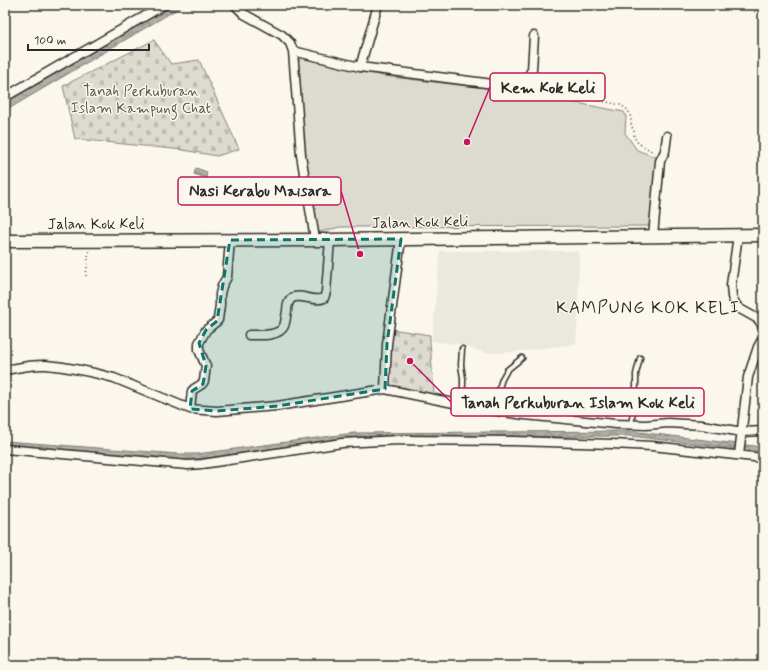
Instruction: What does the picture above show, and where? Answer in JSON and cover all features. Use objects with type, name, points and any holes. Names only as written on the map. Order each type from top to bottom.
[{"type":"street","points":[[5,97],[164,5]]},
{"type":"street","points":[[235,5],[244,14],[282,35],[290,43],[293,51],[302,155],[315,239]]},
{"type":"street","points":[[360,67],[378,5]]},
{"type":"street","points":[[293,51],[360,67],[516,87],[523,84],[532,70],[534,36]]},
{"type":"street","points":[[653,236],[660,161],[665,151],[667,136]]},
{"type":"street","points":[[738,235],[732,297],[740,309],[758,319],[763,329]]},
{"type":"street","name":"Jalan Kok Keli","points":[[5,241],[330,240],[763,235]]},
{"type":"street","points":[[385,389],[386,344],[401,238]]},
{"type":"street","points":[[190,409],[192,391],[204,381],[206,366],[199,350],[199,343],[206,330],[218,320],[220,294],[227,277],[230,240]]},
{"type":"street","points":[[249,336],[271,334],[280,331],[284,326],[290,299],[298,297],[318,300],[324,298],[326,292],[330,240]]},
{"type":"street","points":[[740,454],[748,377],[754,355],[763,338]]},
{"type":"street","points":[[5,370],[46,365],[101,374],[190,409],[216,411],[278,406],[385,389],[492,411],[616,424],[646,425],[668,423],[702,425],[741,437],[763,431]]},
{"type":"street","points":[[5,449],[188,465],[342,443],[399,440],[513,441],[652,446],[740,454],[763,458]]},
{"type":"lane","points":[[461,404],[463,385],[461,366],[462,349]]},
{"type":"lane","points":[[492,411],[502,379],[507,370],[522,358]]},
{"type":"lane","points":[[631,425],[636,374],[640,358]]},
{"type":"path","points":[[748,5],[763,21]]},
{"type":"path","points":[[520,86],[524,89],[577,99],[591,99],[621,105],[628,110],[631,118],[631,125],[634,131],[634,137],[638,143],[659,156],[660,161]]},
{"type":"path","points":[[86,276],[90,240]]},
{"type":"highlighted area","points":[[401,239],[387,344],[385,389],[277,406],[217,411],[190,409],[192,391],[203,384],[206,366],[199,343],[206,330],[217,321],[230,240]]},
{"type":"shaded area","points":[[440,251],[579,251],[576,344],[514,352],[486,353],[461,345],[432,341]]},
{"type":"green space","name":"Tanah Perkuburan Islam Kampung Chat","points":[[154,40],[171,64],[199,60],[239,149],[217,156],[183,150],[75,139],[63,86]]},
{"type":"green space","points":[[302,58],[383,76],[519,92],[624,112],[626,116],[625,133],[637,150],[658,158],[650,226],[340,227],[316,233],[305,160],[296,63]]},
{"type":"green space","points":[[391,329],[430,335],[434,394],[392,386],[388,380]]},
{"type":"water","points":[[173,5],[184,5],[5,111],[5,103]]},
{"type":"water","points":[[196,168],[207,172],[206,178],[194,174]]},
{"type":"water","points":[[630,431],[763,447],[763,452],[630,436],[356,437],[207,458],[177,460],[5,446],[5,441],[179,454],[197,454],[354,433]]},
{"type":"place","name":"Kem Kok Keli","points":[[467,142]]},
{"type":"place","name":"Nasi Kerabu Maisara","points":[[360,254]]},
{"type":"place","name":"Tanah Perkuburan Islam Kok Keli","points":[[410,361]]},
{"type":"district","name":"KAMPUNG KOK KELI","points":[[648,307]]}]
